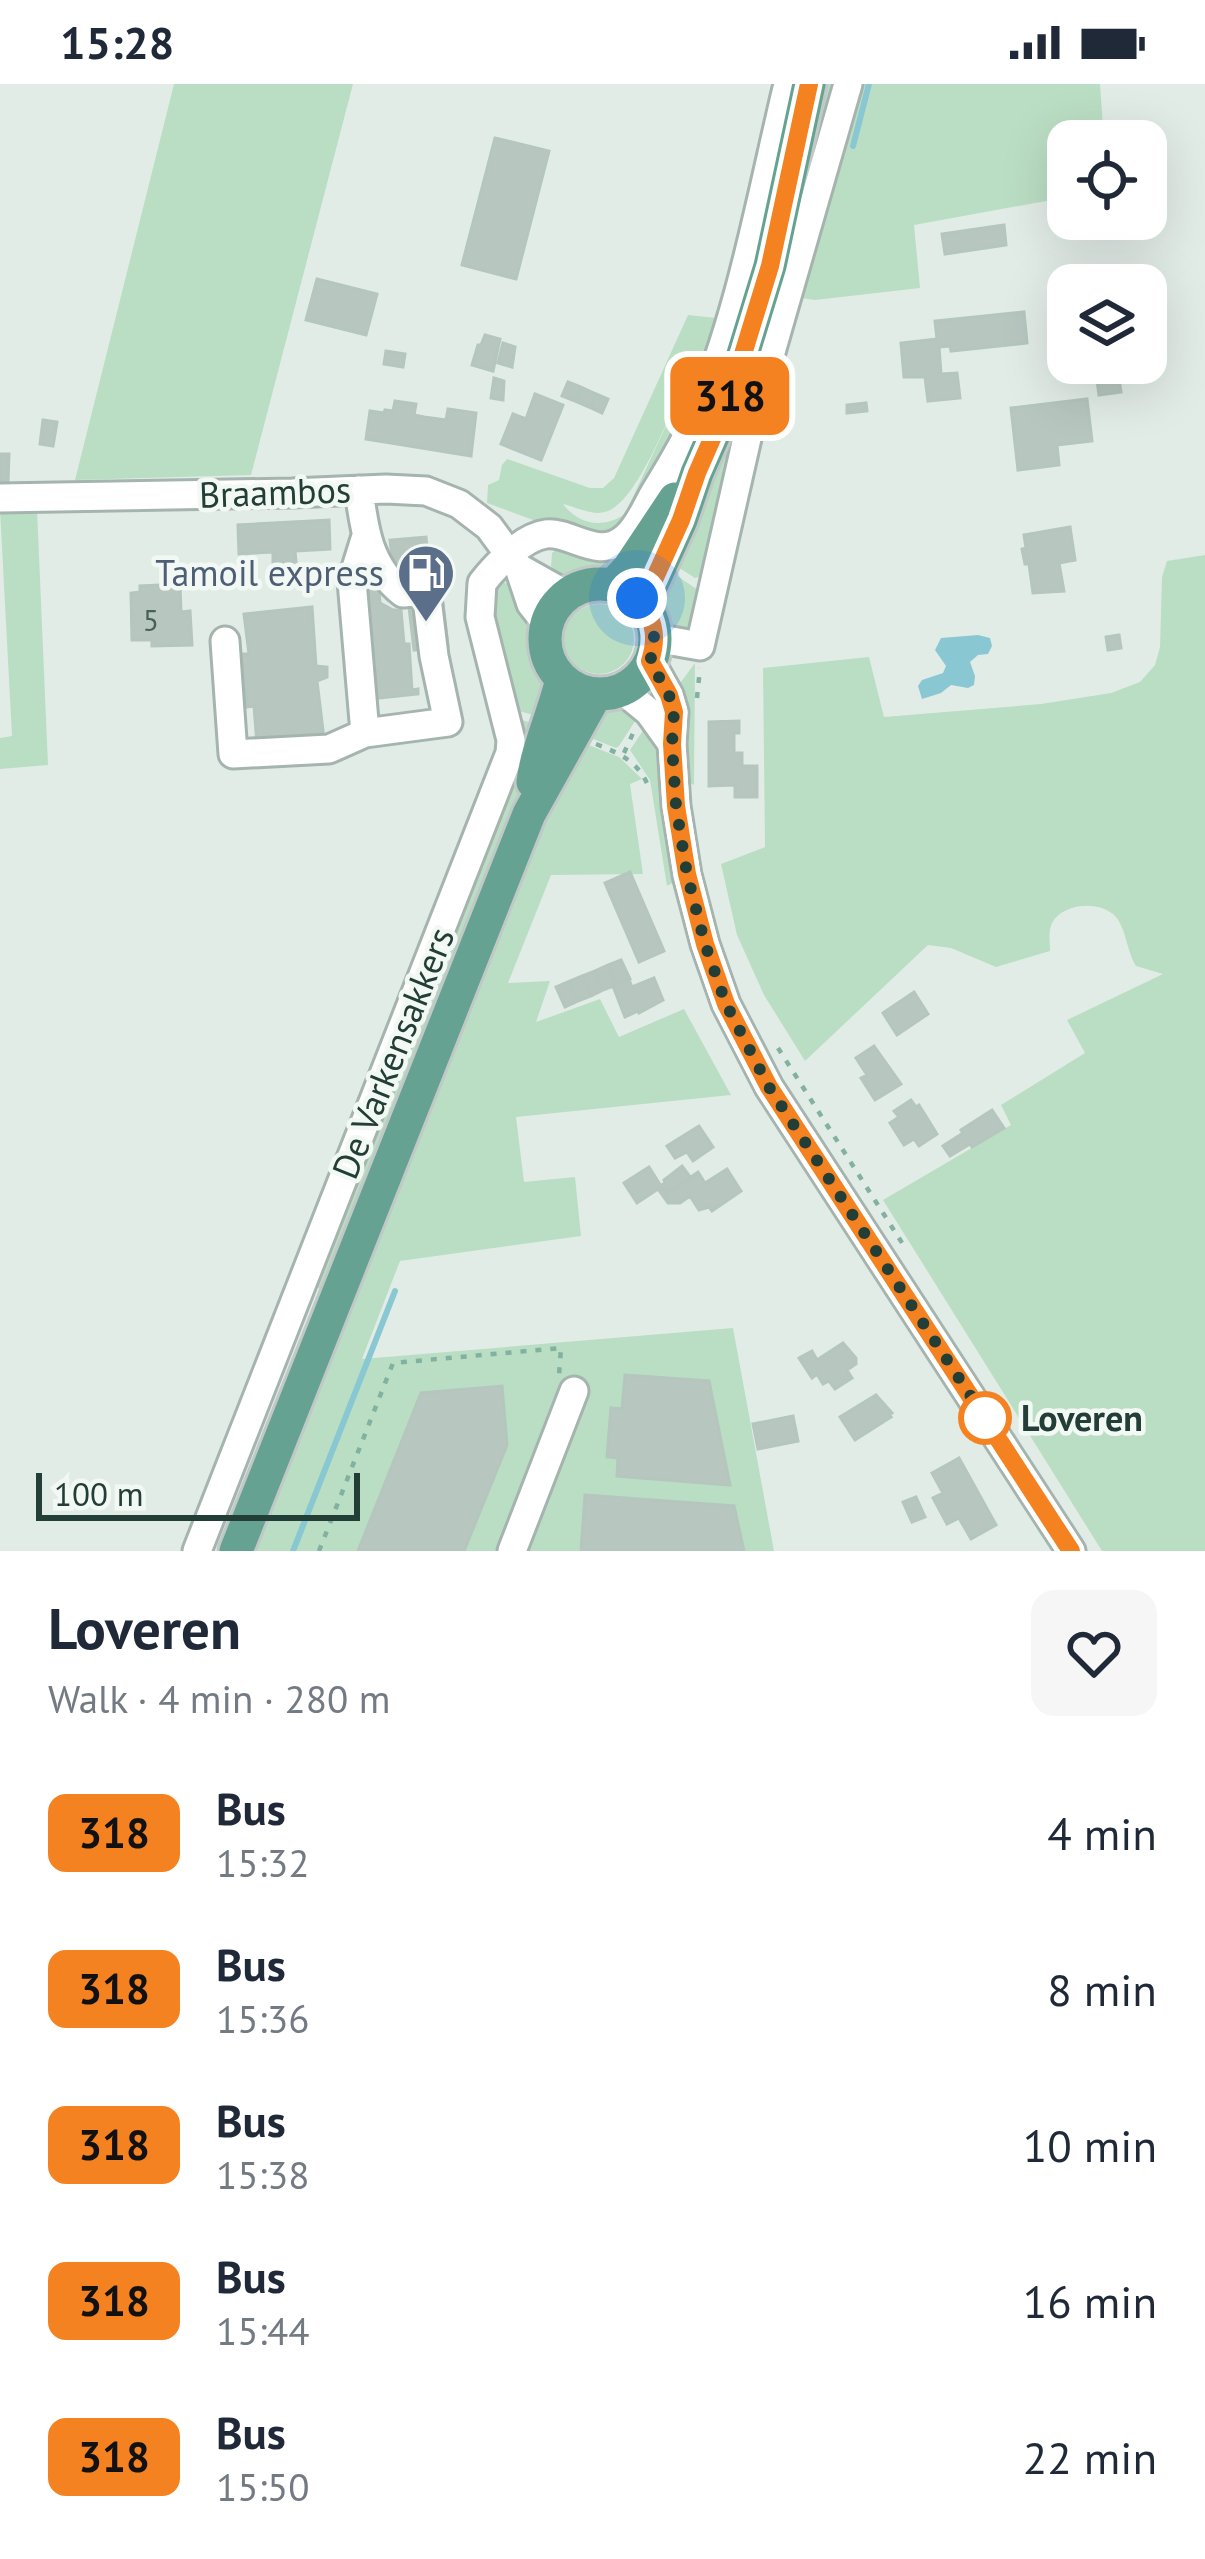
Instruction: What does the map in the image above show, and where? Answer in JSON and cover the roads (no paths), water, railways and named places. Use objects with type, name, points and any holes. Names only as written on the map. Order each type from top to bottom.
[{"type":"main road","points":[[643,604],[729,400],[770,266],[809,84]]},
{"type":"main road","points":[[613,585],[697,473]]},
{"type":"main road","points":[[613,585],[630,592],[650,615],[652,650],[633,682],[609,692],[572,686],[547,654],[547,624],[553,609],[582,586],[613,585]]},
{"type":"main road","points":[[529,814],[535,767],[562,679]]},
{"type":"main road","points":[[236,1551],[529,814],[609,692]]},
{"type":"street","points":[[514,561],[532,538],[550,533],[597,547],[626,538],[667,472],[694,420],[721,349],[788,84]]},
{"type":"street","points":[[848,84],[750,425],[700,646],[652,650],[674,712],[676,806],[687,874],[726,1004],[769,1087],[1071,1551]]},
{"type":"street","name":"Braambos","points":[[0,498],[416,489],[480,518],[514,561],[531,604],[547,624]]},
{"type":"street","points":[[225,641],[233,754],[329,749],[365,733],[448,722],[426,591],[403,593],[388,581],[365,539],[359,490]]},
{"type":"street","points":[[365,539],[352,581],[365,733]]},
{"type":"street","name":"Braambos","points":[[514,561],[567,595]]},
{"type":"street","name":"De Varkensakkers","points":[[197,1551],[505,770],[511,740],[480,617],[479,595],[485,578],[514,561]]},
{"type":"street","points":[[609,692],[649,712],[672,744]]},
{"type":"street","points":[[512,1551],[574,1391]]},
{"type":"water","points":[[941,638],[990,638],[992,646],[988,654],[970,662],[974,685],[951,685],[922,699],[918,686],[922,680],[943,673],[946,666],[935,650]]},
{"type":"waterway","points":[[853,146],[869,84]]},
{"type":"waterway","points":[[293,1551],[395,1291]]},
{"type":"place","name":"Tamoil express","points":[[426,624]]},
{"type":"place","name":"Loveren","points":[[985,1418]]}]
